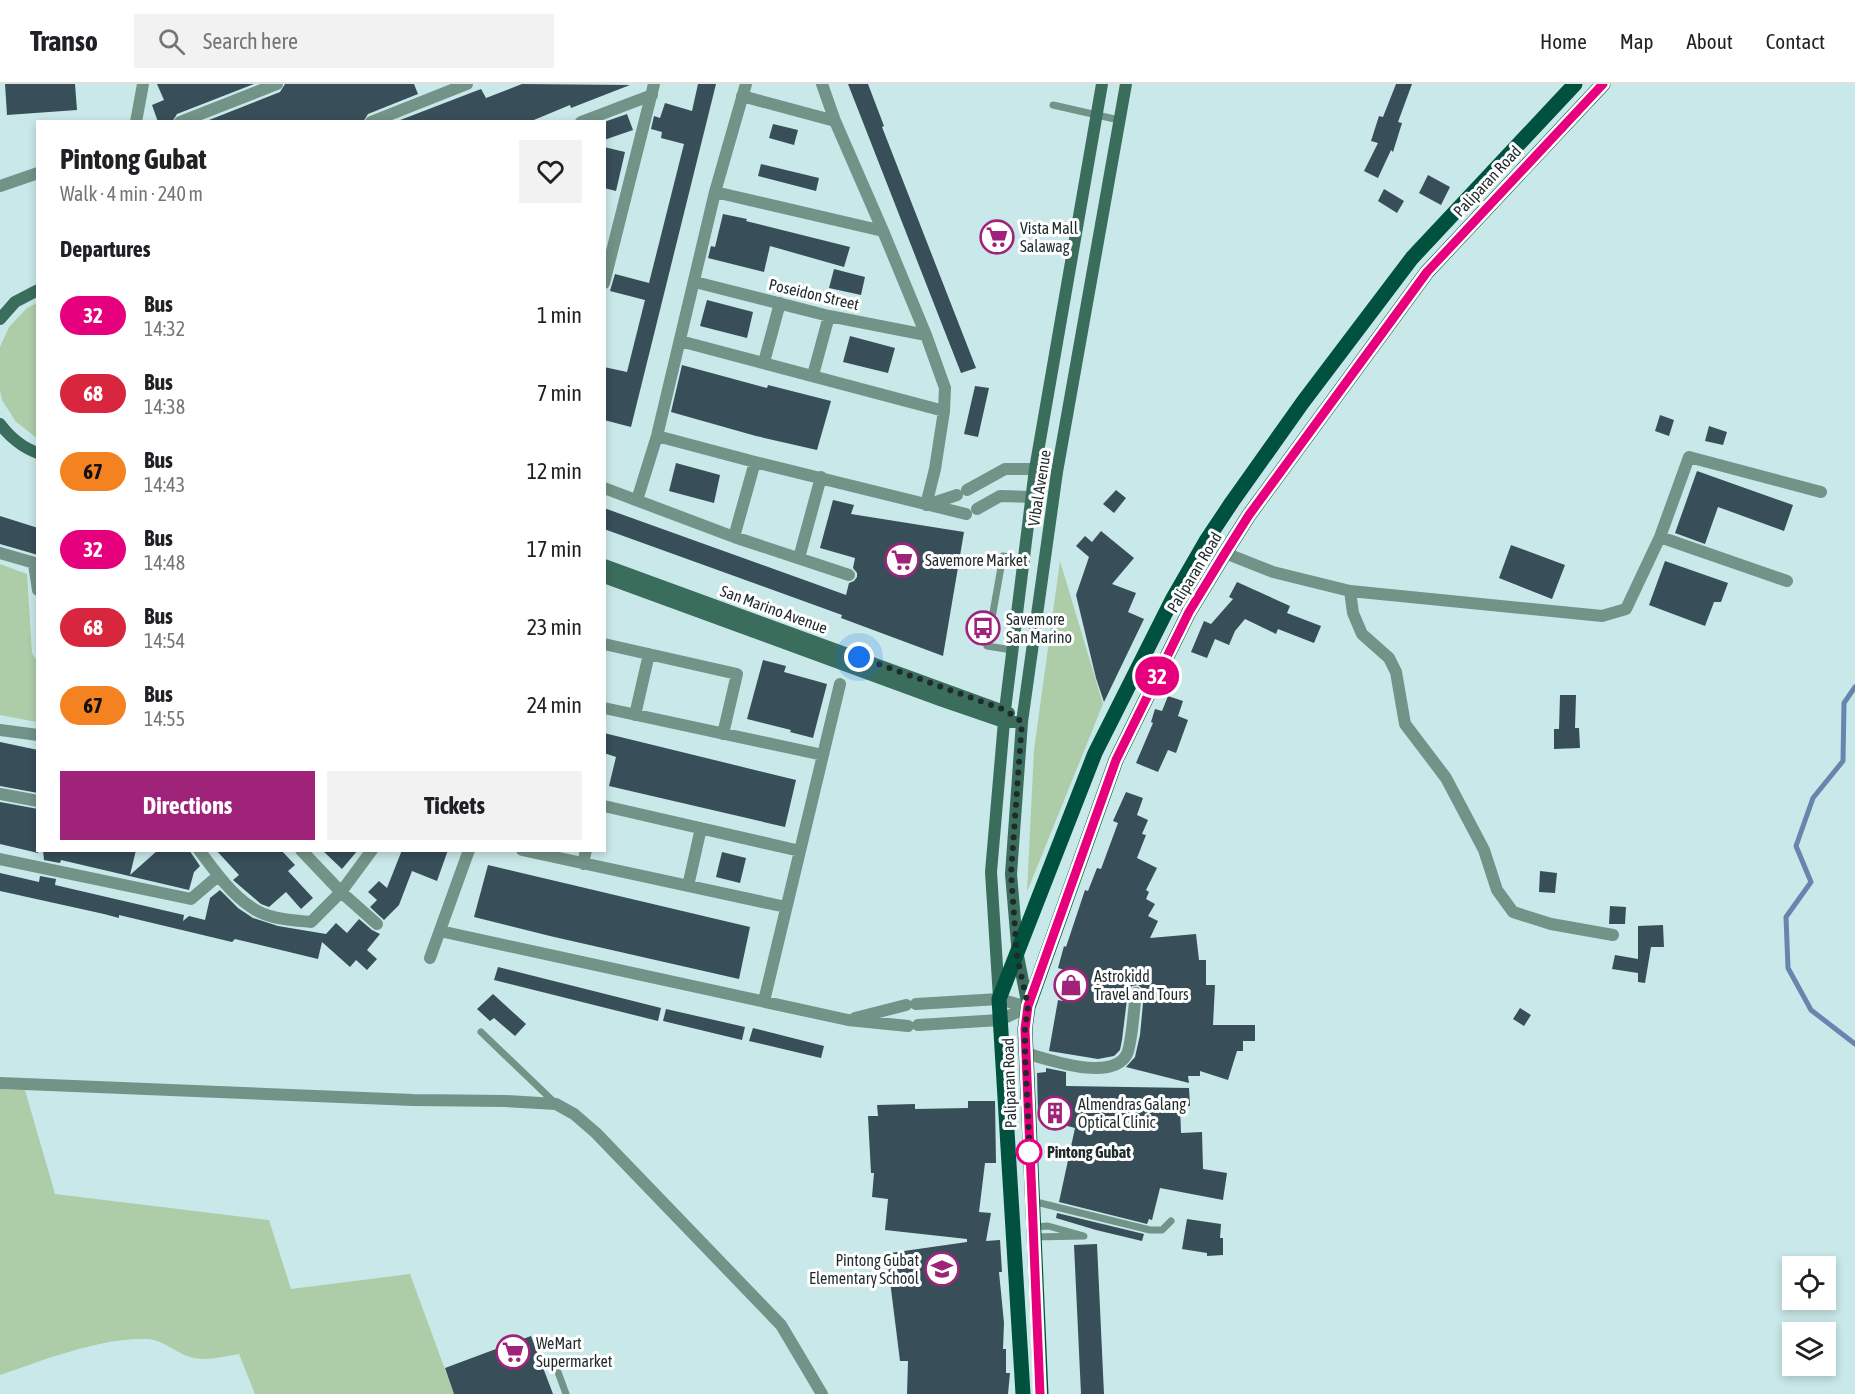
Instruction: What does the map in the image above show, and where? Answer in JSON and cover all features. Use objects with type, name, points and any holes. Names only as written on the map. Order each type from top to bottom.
[{"type":"main road","name":"Vibal Avenue","points":[[999,999],[991,872],[1004,716],[1035,469],[1102,84]]},
{"type":"main road","name":"Vibal Avenue","points":[[1028,1006],[1017,956],[1011,873],[1022,722],[1051,516],[1126,84]]},
{"type":"main road","name":"Paliparan Road","points":[[1023,1394],[999,999],[1095,753],[1172,600],[1206,541],[1303,402],[1412,258],[1575,84]]},
{"type":"main road","name":"Paliparan Road","points":[[1041,1394],[1025,1029],[1028,1006],[1116,760],[1189,612],[1249,515],[1427,272],[1603,84]]},
{"type":"main road","points":[[1,315],[15,302],[36,291]]},
{"type":"main road","points":[[2,432],[36,452]]},
{"type":"main road","points":[[1029,513],[1051,516]]},
{"type":"main road","name":"San Marino Avenue","points":[[606,566],[1004,716]]},
{"type":"main road","name":"San Marino Avenue","points":[[606,578],[1022,722]]},
{"type":"street","points":[[136,120],[143,84]]},
{"type":"street","points":[[185,120],[277,84]]},
{"type":"street","points":[[432,84],[437,96]]},
{"type":"street","points":[[376,120],[467,84]]},
{"type":"street","points":[[822,84],[835,121],[926,335],[945,388],[944,411],[935,469],[926,505]]},
{"type":"street","points":[[584,120],[653,89]]},
{"type":"street","points":[[606,275],[653,89]]},
{"type":"street","points":[[637,500],[657,435],[715,192],[744,90],[835,121]]},
{"type":"street","points":[[0,186],[36,174]]},
{"type":"street","points":[[715,192],[883,231]]},
{"type":"street","name":"Poseidon Street","points":[[694,282],[830,315],[926,335]]},
{"type":"street","points":[[764,362],[780,303]]},
{"type":"street","points":[[813,375],[830,315]]},
{"type":"street","points":[[680,341],[944,411]]},
{"type":"street","points":[[657,435],[926,505],[972,511],[1000,496],[1031,497]]},
{"type":"street","points":[[1225,553],[1273,573],[1350,591],[1602,616],[1626,609],[1660,537],[1689,457],[1821,492]]},
{"type":"street","points":[[734,537],[754,462]]},
{"type":"street","points":[[926,505],[962,492],[1005,469],[1035,469]]},
{"type":"street","points":[[799,558],[821,477]]},
{"type":"street","points":[[606,489],[734,537],[849,575]]},
{"type":"street","points":[[1660,537],[1787,581]]},
{"type":"street","points":[[0,553],[36,564]]},
{"type":"street","points":[[1350,591],[1353,613],[1362,634],[1389,658],[1396,672],[1405,724],[1446,778],[1484,849],[1497,890],[1513,912],[1551,924],[1613,935]]},
{"type":"street","points":[[606,644],[737,674],[723,734]]},
{"type":"street","points":[[635,715],[649,654]]},
{"type":"street","points":[[764,1001],[840,684]]},
{"type":"street","points":[[606,708],[823,755]]},
{"type":"street","points":[[0,730],[36,735]]},
{"type":"street","points":[[0,794],[36,801]]},
{"type":"street","points":[[606,806],[800,851]]},
{"type":"street","points":[[688,886],[701,828]]},
{"type":"street","points":[[200,852],[218,876],[252,908],[277,918],[311,922],[341,892],[371,852]]},
{"type":"street","points":[[303,852],[341,892],[377,924]]},
{"type":"street","points":[[430,958],[468,852]]},
{"type":"street","points":[[531,852],[786,907]]},
{"type":"street","points":[[583,864],[586,852]]},
{"type":"street","points":[[0,859],[191,899],[218,876]]},
{"type":"street","points":[[440,931],[848,1020],[913,1026],[1000,1020],[1028,1006]]},
{"type":"street","points":[[1025,1053],[1078,1066],[1100,1068],[1121,1062],[1128,1053],[1136,993]]},
{"type":"street","points":[[848,1020],[911,1004],[999,999],[1028,1006]]},
{"type":"street","points":[[0,1083],[556,1104],[574,1114],[596,1133],[781,1325],[822,1394]]},
{"type":"lane","points":[[1053,105],[1119,120]]},
{"type":"lane","points":[[1012,650],[987,646],[1004,556],[1023,559]]},
{"type":"lane","points":[[481,1032],[556,1104]]},
{"type":"lane","points":[[1032,1201],[1150,1230],[1161,1230],[1172,1221]]},
{"type":"lane","points":[[1048,1226],[1084,1236],[1033,1232],[1048,1226]]},
{"type":"lane","points":[[554,1361],[566,1394]]},
{"type":"green space","points":[[36,304],[36,437],[16,422],[2,400],[0,391],[0,347],[9,327],[27,308]]},
{"type":"green space","points":[[1060,561],[1103,704],[1027,892],[1034,750]]},
{"type":"green space","points":[[0,564],[27,574],[32,653],[36,659],[36,722],[0,715]]},
{"type":"green space","points":[[0,1089],[25,1090],[55,1194],[269,1220],[291,1289],[410,1274],[454,1394],[255,1394],[239,1354],[199,1359],[182,1354],[160,1342],[147,1339],[130,1339],[92,1346],[54,1356],[0,1375]]},
{"type":"building","points":[[5,84],[75,84],[77,110],[7,115]]},
{"type":"building","points":[[157,84],[254,84],[177,114],[173,120],[157,120],[152,105],[164,100]]},
{"type":"building","points":[[285,84],[414,84],[418,94],[368,114],[364,120],[209,120],[280,92]]},
{"type":"building","points":[[522,84],[630,85],[534,120],[400,120],[481,89],[486,98]]},
{"type":"building","points":[[698,84],[716,84],[631,427],[606,421],[606,367],[627,372],[645,300],[610,291],[615,274],[649,283],[684,144],[661,138],[662,132],[651,129],[654,116],[660,118],[665,103],[692,111]]},
{"type":"building","points":[[848,84],[868,84],[884,126],[882,127],[976,368],[961,373]]},
{"type":"building","points":[[1396,84],[1412,84],[1398,122],[1402,123],[1393,152],[1391,150],[1378,178],[1364,171],[1378,143],[1371,141],[1379,116],[1383,117]]},
{"type":"building","points":[[627,114],[633,130],[606,139],[606,121]]},
{"type":"building","points":[[773,124],[798,130],[794,145],[769,138]]},
{"type":"building","points":[[606,147],[625,152],[616,191],[606,188]]},
{"type":"building","points":[[761,164],[819,178],[816,191],[758,176]]},
{"type":"building","points":[[1428,175],[1450,187],[1441,205],[1419,193]]},
{"type":"building","points":[[1384,189],[1404,201],[1397,213],[1378,201]]},
{"type":"building","points":[[723,214],[850,247],[844,267],[770,246],[764,272],[708,258],[711,246],[715,247]]},
{"type":"building","points":[[834,269],[865,277],[861,295],[829,288]]},
{"type":"building","points":[[707,300],[753,312],[747,338],[700,326]]},
{"type":"building","points":[[850,336],[895,348],[888,373],[843,362]]},
{"type":"building","points":[[682,365],[767,388],[768,385],[831,401],[817,450],[756,436],[671,412]]},
{"type":"building","points":[[975,386],[989,388],[978,437],[964,434]]},
{"type":"building","points":[[1660,415],[1674,420],[1669,436],[1655,431]]},
{"type":"building","points":[[1709,426],[1727,432],[1723,445],[1705,441]]},
{"type":"building","points":[[676,463],[720,475],[714,503],[669,491]]},
{"type":"building","points":[[1697,471],[1793,505],[1784,531],[1718,507],[1705,544],[1675,533]]},
{"type":"building","points":[[1116,490],[1126,498],[1114,513],[1103,504]]},
{"type":"building","points":[[833,500],[854,505],[851,514],[964,532],[943,656],[841,618],[842,615],[606,530],[606,509],[846,595],[849,583],[857,577],[853,568],[855,558],[820,548]]},
{"type":"building","points":[[0,516],[36,527],[36,554],[0,544]]},
{"type":"building","points":[[1101,531],[1134,558],[1112,584],[1136,593],[1128,612],[1144,619],[1104,702],[1076,595],[1089,557],[1076,546],[1085,536],[1092,542]]},
{"type":"building","points":[[1511,545],[1565,565],[1552,599],[1499,578]]},
{"type":"building","points":[[1665,561],[1728,583],[1721,602],[1714,602],[1705,626],[1649,605]]},
{"type":"building","points":[[1237,582],[1290,606],[1287,613],[1321,626],[1314,643],[1278,629],[1276,634],[1245,619],[1235,631],[1229,645],[1215,639],[1207,658],[1191,652],[1204,621],[1211,624],[1233,599],[1229,597]]},
{"type":"building","points":[[763,660],[786,666],[784,672],[827,684],[813,738],[747,719]]},
{"type":"building","points":[[1560,695],[1576,695],[1575,728],[1579,728],[1580,748],[1554,749],[1554,729],[1559,729]]},
{"type":"building","points":[[1168,696],[1183,701],[1178,716],[1188,720],[1176,753],[1168,750],[1158,772],[1136,763],[1153,723],[1151,722],[1155,709],[1162,711]]},
{"type":"building","points":[[606,733],[796,780],[785,827],[609,786],[616,757],[606,754]]},
{"type":"building","points":[[0,742],[36,750],[36,793],[0,786]]},
{"type":"building","points":[[1126,792],[1143,798],[1137,815],[1148,820],[1142,834],[1146,835],[1137,858],[1157,868],[1146,890],[1149,892],[1146,899],[1155,904],[1148,916],[1158,921],[1150,938],[1196,934],[1199,960],[1206,960],[1206,985],[1215,985],[1213,1025],[1255,1025],[1255,1041],[1243,1041],[1243,1051],[1237,1051],[1228,1080],[1200,1071],[1200,1076],[1188,1076],[1189,1083],[1126,1067],[1135,1057],[1140,1035],[1144,993],[1138,985],[1132,986],[1128,991],[1120,1050],[1114,1056],[1098,1059],[1049,1051],[1058,1000],[1063,1001],[1071,972],[1058,968],[1064,946],[1066,947],[1085,890],[1088,891],[1097,868],[1101,869],[1118,823],[1113,821]]},
{"type":"building","points":[[0,802],[36,809],[36,852],[38,853],[0,844]]},
{"type":"building","points":[[43,852],[136,852],[130,875],[156,852],[190,852],[200,866],[194,872],[189,890],[61,860],[60,863],[44,860]]},
{"type":"building","points":[[218,852],[283,852],[295,865],[288,871],[313,898],[301,909],[286,892],[269,907],[261,904],[233,880],[239,875]]},
{"type":"building","points":[[324,852],[356,852],[342,869]]},
{"type":"building","points":[[401,852],[447,852],[437,881],[412,871],[399,905],[384,920],[370,907],[377,900],[368,892],[379,881],[387,888]]},
{"type":"building","points":[[722,852],[746,858],[740,883],[716,877]]},
{"type":"building","points":[[488,865],[750,927],[739,979],[474,917]]},
{"type":"building","points":[[1540,871],[1557,873],[1555,893],[1539,892]]},
{"type":"building","points":[[0,873],[39,882],[40,876],[56,879],[55,885],[184,915],[183,921],[189,916],[205,920],[210,898],[220,890],[238,908],[253,918],[278,926],[326,934],[336,923],[347,933],[359,919],[380,934],[367,950],[377,959],[367,970],[356,960],[350,967],[322,942],[318,959],[235,939],[232,942],[119,915],[119,918],[0,891]]},
{"type":"building","points":[[1610,906],[1626,907],[1625,924],[1609,924]]},
{"type":"building","points":[[1663,925],[1664,947],[1651,947],[1645,983],[1638,982],[1638,973],[1612,969],[1615,955],[1638,959],[1638,926]]},
{"type":"building","points":[[498,967],[661,1008],[658,1021],[494,980]]},
{"type":"building","points":[[493,994],[526,1024],[515,1036],[494,1018],[490,1021],[477,1009]]},
{"type":"building","points":[[1520,1008],[1531,1015],[1524,1026],[1513,1019]]},
{"type":"building","points":[[666,1009],[745,1027],[742,1040],[663,1021]]},
{"type":"building","points":[[753,1028],[824,1046],[821,1058],[749,1041]]},
{"type":"building","points":[[1046,1068],[1066,1072],[1066,1086],[1189,1088],[1190,1106],[1180,1106],[1181,1133],[1202,1132],[1203,1169],[1227,1173],[1223,1200],[1160,1188],[1152,1220],[1149,1219],[1147,1224],[1059,1202],[1075,1128],[1049,1121],[1049,1113],[1038,1113],[1037,1073],[1046,1072]]},
{"type":"building","points":[[968,1101],[995,1101],[996,1163],[985,1163],[979,1212],[991,1213],[986,1241],[1000,1240],[1002,1272],[999,1272],[1004,1323],[1003,1349],[1006,1349],[1006,1373],[1010,1373],[1008,1394],[907,1394],[908,1361],[900,1361],[888,1265],[892,1264],[890,1253],[967,1242],[967,1239],[885,1230],[888,1199],[872,1197],[874,1173],[871,1173],[868,1116],[878,1116],[877,1105],[915,1104],[915,1109],[968,1108]]},
{"type":"building","points":[[1057,1213],[1144,1234],[1142,1241],[1096,1230],[1056,1218]]},
{"type":"building","points":[[1187,1219],[1221,1224],[1220,1238],[1223,1238],[1223,1255],[1207,1256],[1207,1253],[1182,1249]]},
{"type":"building","points":[[1097,1244],[1104,1394],[1081,1394],[1074,1245]]},
{"type":"building","name":"WeMart Supermarket","points":[[531,1336],[553,1394],[454,1394],[445,1368]]},
{"type":"waterway","points":[[1855,687],[1844,703],[1843,761],[1813,798],[1796,846],[1811,882],[1786,917],[1788,968],[1811,1010],[1855,1044]]},
{"type":"bus line","name":"32","points":[[1040,1394],[1025,1029],[1028,1006],[1116,760],[1189,612],[1249,515],[1427,272],[1603,84]]},
{"type":"place","name":"Vista Mall Salawag","points":[[997,237]]},
{"type":"place","name":"Savemore Market","points":[[902,560]]},
{"type":"place","name":"Savemore San Marino","points":[[983,628]]},
{"type":"place","name":"Astrokidd Travel and Tours","points":[[1071,985]]},
{"type":"place","name":"Almendras Galang Optical Clinic","points":[[1055,1113]]},
{"type":"place","name":"Pintong Gubat","points":[[1029,1152]]},
{"type":"place","name":"Pintong Gubat Elementary School","points":[[942,1269]]},
{"type":"place","name":"WeMart Supermarket","points":[[513,1352]]},
{"type":"route","points":[[859,657],[1005,710],[1022,722],[1011,873],[1017,956],[1028,1006],[1025,1053],[1030,1158],[1029,1152]]}]
